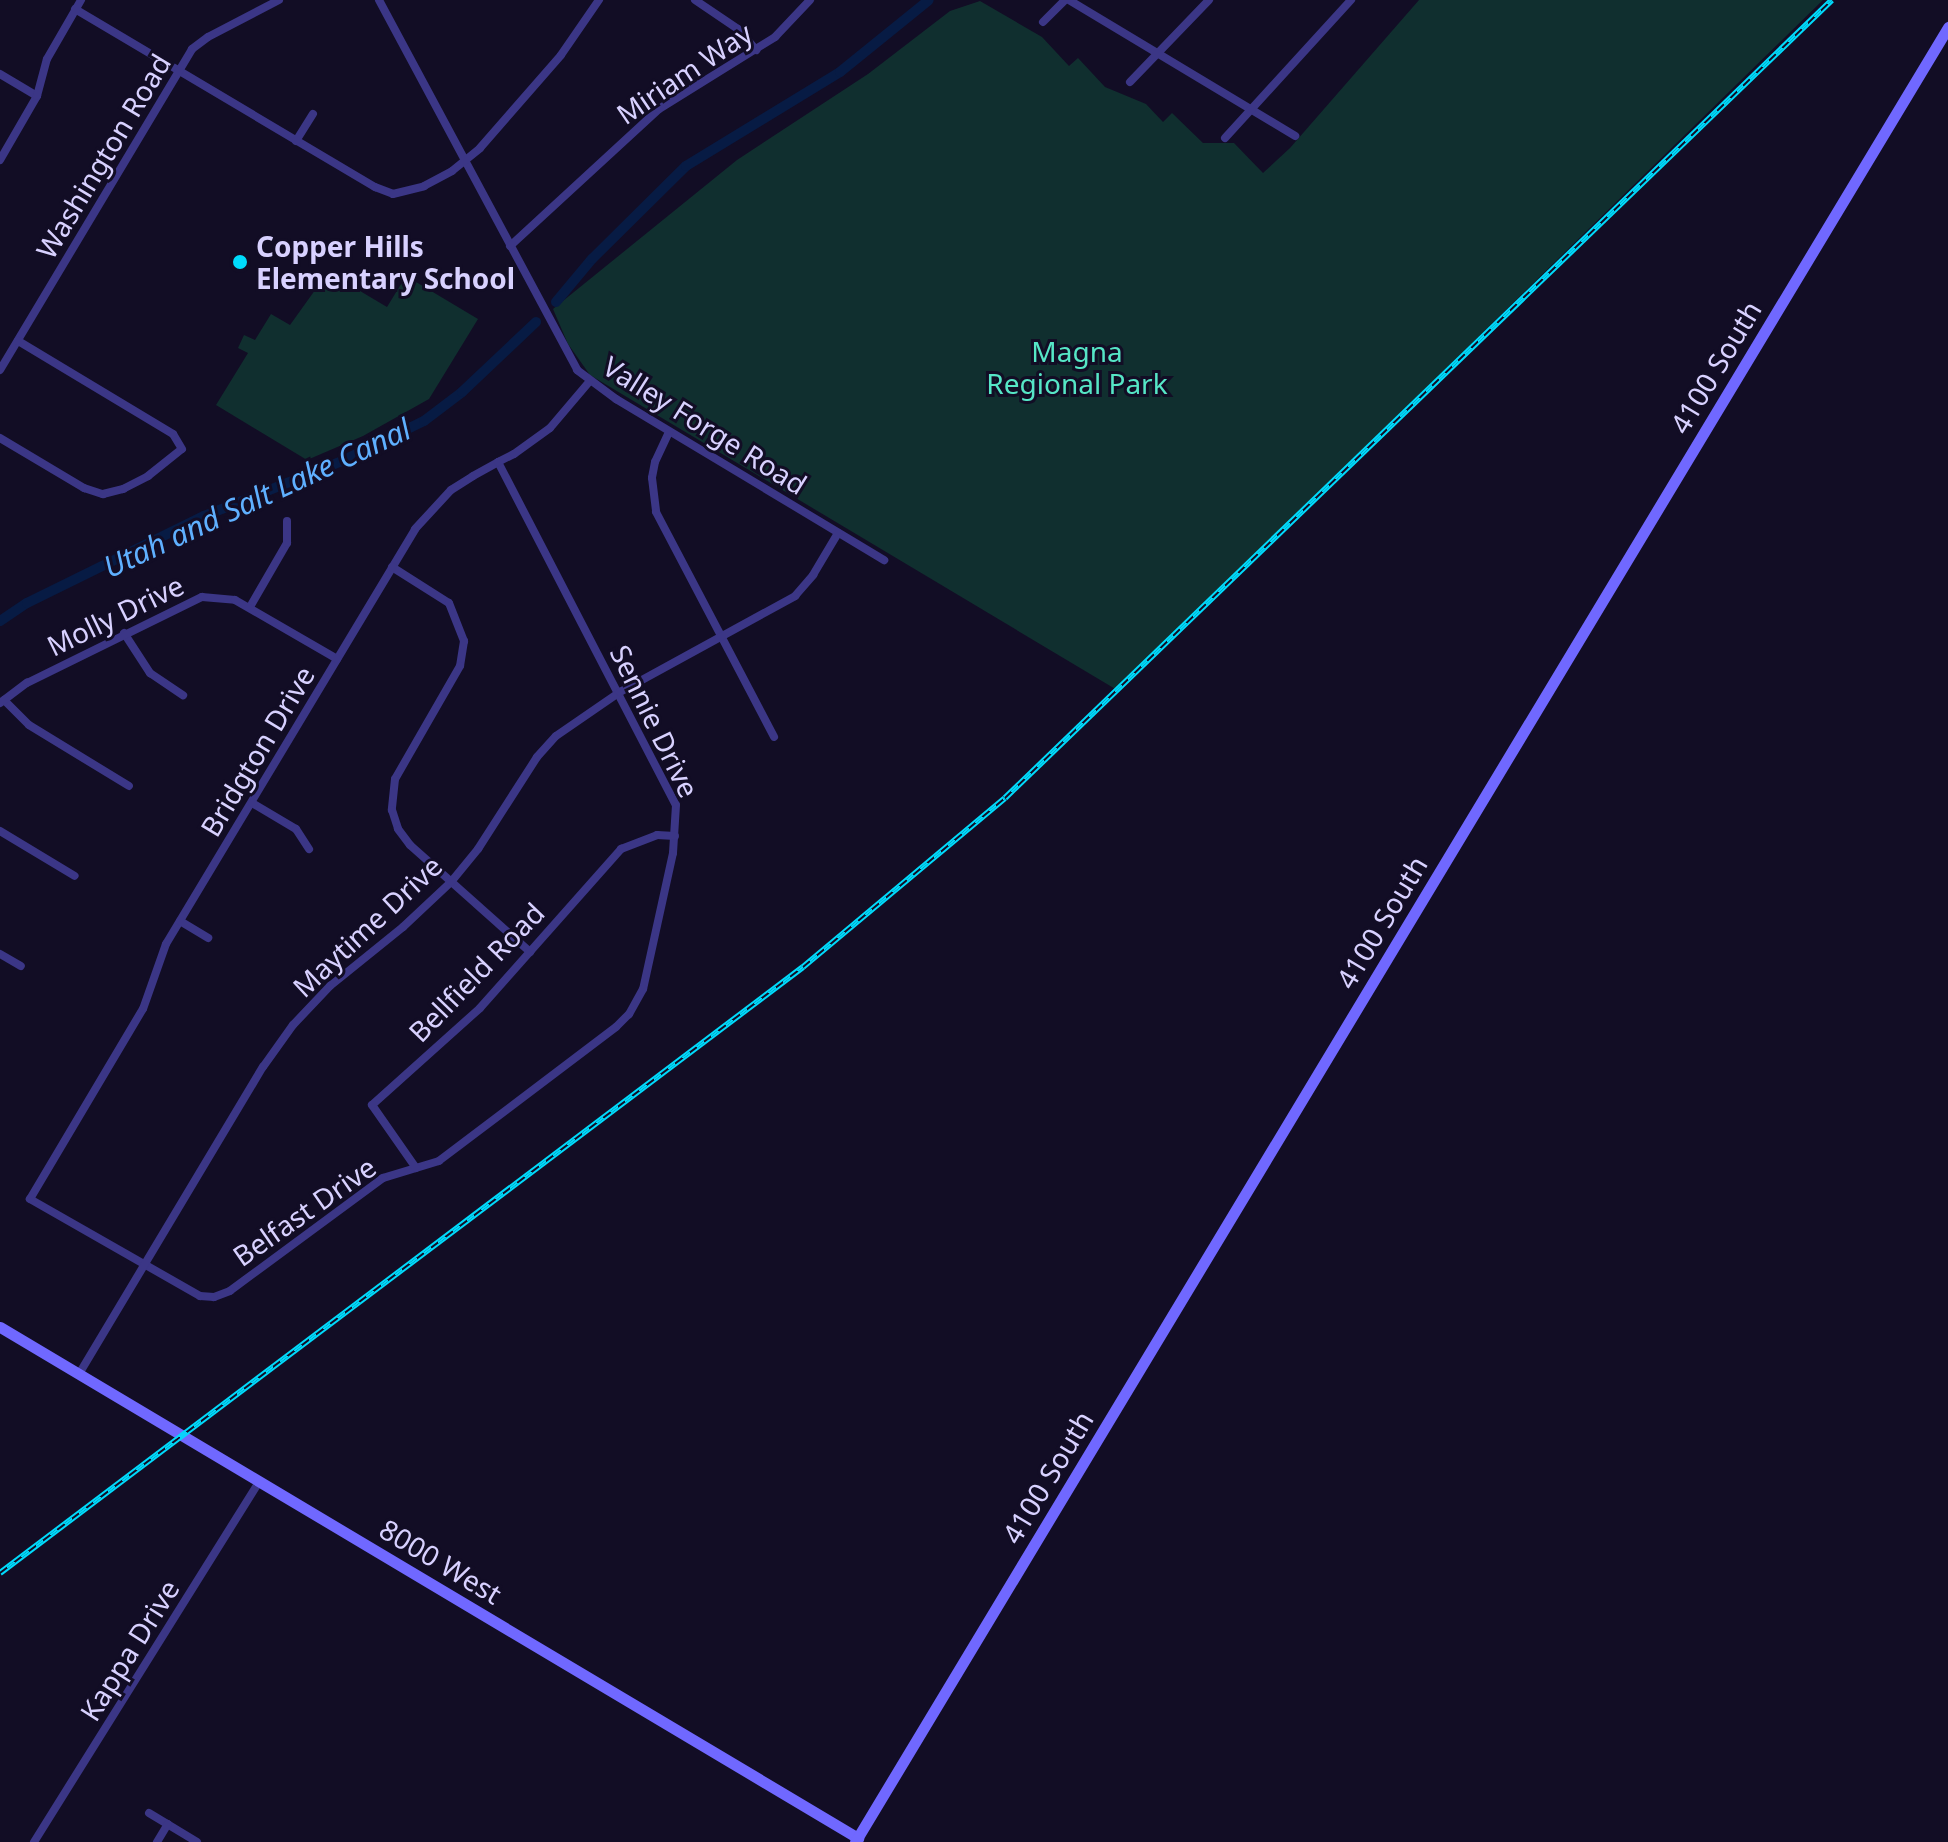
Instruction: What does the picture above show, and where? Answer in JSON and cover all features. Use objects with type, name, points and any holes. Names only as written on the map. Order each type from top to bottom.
[{"type":"main road","name":"4100 South","points":[[856,1840],[1948,27]]},
{"type":"main road","name":"8000 West","points":[[0,1327],[856,1840]]},
{"type":"street","points":[[0,160],[37,96],[47,59],[81,0]]},
{"type":"street","name":"Washington Road","points":[[0,370],[198,43],[279,0]]},
{"type":"street","name":"Valley Forge Road","points":[[379,0],[567,355],[589,382],[884,560]]},
{"type":"street","points":[[75,9],[375,187],[393,194],[424,186],[465,160],[561,55],[599,0]]},
{"type":"street","points":[[695,0],[738,29],[756,50]]},
{"type":"street","name":"Miriam Way","points":[[510,246],[659,109],[756,50],[791,23],[810,0]]},
{"type":"street","points":[[1043,22],[1067,0],[1295,136]]},
{"type":"street","points":[[1130,82],[1209,0]]},
{"type":"street","points":[[1225,138],[1351,0]]},
{"type":"street","points":[[0,74],[37,96]]},
{"type":"street","points":[[296,141],[313,114]]},
{"type":"street","points":[[0,438],[84,488],[103,494],[123,489],[148,476],[182,449],[173,434],[18,341]]},
{"type":"street","name":"Bridgton Drive","points":[[30,1199],[143,1009],[154,970],[180,921],[392,567],[432,508],[451,490],[550,428],[589,382]]},
{"type":"street","points":[[669,432],[655,462],[652,478],[656,512],[774,737]]},
{"type":"street","name":"Sennie Drive","points":[[498,462],[672,793],[677,818],[675,836],[643,989],[629,1014]]},
{"type":"street","points":[[250,607],[287,543],[287,521]]},
{"type":"street","name":"Maytime Drive","points":[[79,1374],[263,1067],[293,1025],[330,986],[403,927],[451,882],[478,849],[537,757],[585,713],[795,596],[813,575],[838,533]]},
{"type":"street","points":[[392,567],[449,603],[464,641],[460,666],[404,761],[391,796],[398,829],[410,845],[530,952]]},
{"type":"street","name":"Molly Drive","points":[[2,701],[27,683],[202,597],[224,597],[250,607],[337,659]]},
{"type":"street","points":[[124,633],[150,673],[183,695]]},
{"type":"street","points":[[2,701],[29,725],[129,786]]},
{"type":"street","points":[[252,803],[296,829],[309,849]]},
{"type":"street","points":[[0,831],[75,876]]},
{"type":"street","name":"Bellfield Road","points":[[416,1168],[372,1105],[480,1008],[621,849],[657,835],[675,836]]},
{"type":"street","points":[[180,921],[208,938]]},
{"type":"street","points":[[0,954],[21,966]]},
{"type":"street","name":"Belfast Drive","points":[[30,1199],[143,1266],[200,1296],[214,1297],[230,1291],[383,1178],[439,1161],[629,1014]]},
{"type":"street","name":"Kappa Drive","points":[[34,1842],[260,1481]]},
{"type":"street","points":[[149,1813],[197,1842]]},
{"type":"street","points":[[157,1842],[168,1824]]},
{"type":"green space","name":"Magna Regional Park","points":[[1419,0],[1823,0],[1117,690],[590,375],[568,344],[553,309],[737,160],[868,74],[950,11],[980,1],[1042,37],[1069,66],[1078,58],[1105,87],[1146,104],[1163,122],[1172,113],[1203,143],[1234,143],[1263,173],[1290,148]]},
{"type":"green space","points":[[328,272],[387,307],[406,276],[478,319],[429,399],[363,436],[307,460],[216,405],[248,353],[238,348],[244,335],[255,340],[271,314],[290,325]]},
{"type":"waterway","name":"Utah and Salt Lake Canal","points":[[556,302],[592,259],[686,166],[840,72],[929,0]]},
{"type":"waterway","name":"Utah and Salt Lake Canal","points":[[0,621],[27,603],[204,516],[342,461],[424,421],[462,392],[536,322]]},
{"type":"railway","points":[[0,1573],[803,967],[1005,798],[1832,0]]},
{"type":"place","name":"Copper Hills Elementary School","points":[[240,262]]}]
